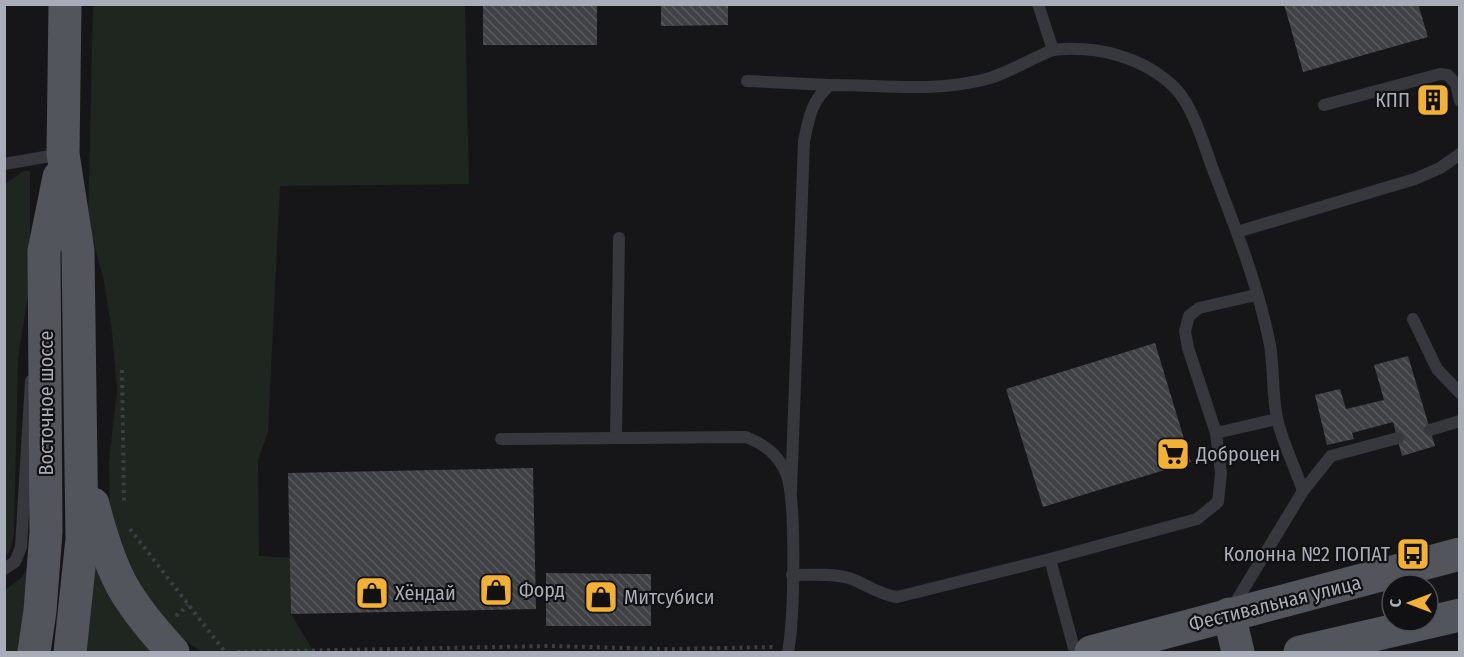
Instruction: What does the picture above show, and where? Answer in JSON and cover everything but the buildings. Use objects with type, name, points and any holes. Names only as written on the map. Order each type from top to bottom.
[{"type":"main road","name":"Восточное шоссе","points":[[65,4],[63,154],[78,251],[81,449]]},
{"type":"main road","name":"Восточное шоссе","points":[[34,652],[40,612],[46,532],[44,251],[63,154]]},
{"type":"main road","points":[[70,652],[82,539],[81,449]]},
{"type":"main road","points":[[81,449],[104,547],[113,573],[147,626],[173,652]]},
{"type":"main road","name":"Фестивальная улица","points":[[1091,652],[1460,554]]},
{"type":"main road","points":[[1229,614],[1238,652]]},
{"type":"main road","points":[[1300,652],[1460,615]]},
{"type":"lane","points":[[1038,4],[1053,50]]},
{"type":"lane","points":[[747,81],[937,88],[992,77],[1053,50],[1089,49],[1123,56],[1149,67],[1177,89],[1204,145],[1237,232],[1270,345],[1277,419],[1303,491]]},
{"type":"lane","points":[[1324,105],[1440,74],[1448,75],[1456,84],[1460,101]]},
{"type":"lane","points":[[789,650],[792,574],[791,492],[804,141],[813,104],[830,85]]},
{"type":"lane","points":[[4,164],[63,154]]},
{"type":"lane","points":[[1237,232],[1416,179],[1440,168],[1460,154]]},
{"type":"lane","points":[[616,437],[619,238]]},
{"type":"lane","points":[[4,569],[15,562],[21,547],[28,401],[45,291]]},
{"type":"lane","points":[[792,574],[835,575],[851,579],[881,594],[897,597],[1050,559],[1197,519],[1210,512],[1218,502],[1221,488],[1216,433],[1188,348],[1185,331],[1189,316],[1199,308],[1256,295]]},
{"type":"lane","points":[[1413,319],[1437,369],[1460,393]]},
{"type":"lane","points":[[1216,433],[1277,419]]},
{"type":"lane","points":[[1430,430],[1460,421]]},
{"type":"lane","points":[[501,439],[746,437],[764,444],[775,456],[786,472],[791,492]]},
{"type":"lane","points":[[1229,614],[1303,491],[1331,456],[1398,438]]},
{"type":"lane","points":[[1050,559],[1075,652]]},
{"type":"path","points":[[122,370],[124,509]]},
{"type":"path","points":[[124,521],[225,652]]},
{"type":"path","points":[[237,652],[548,646],[789,650]]},
{"type":"shaded area","points":[[93,5],[465,5],[469,184],[280,186],[268,432],[258,460],[259,556],[290,558],[291,614],[314,652],[201,652],[175,632],[146,596],[122,549],[110,503],[109,462],[117,390],[112,332],[104,281],[88,222]]},
{"type":"shaded area","points":[[23,171],[30,171],[30,281],[18,359],[14,533],[11,548],[5,558],[5,184]]},
{"type":"shaded area","points":[[30,562],[19,652],[5,652],[4,591],[22,577]]},
{"type":"shaded area","points":[[95,564],[117,610],[151,652],[85,652]]},
{"type":"place","name":"КПП","points":[[1433,100]]},
{"type":"place","name":"Доброцен","points":[[1173,454]]},
{"type":"place","name":"Колонна №2 ПОПАТ","points":[[1413,554]]},
{"type":"place","name":"Форд","points":[[496,590]]},
{"type":"place","name":"Хёндай","points":[[372,593]]},
{"type":"place","name":"Митсубиси","points":[[601,597]]}]
